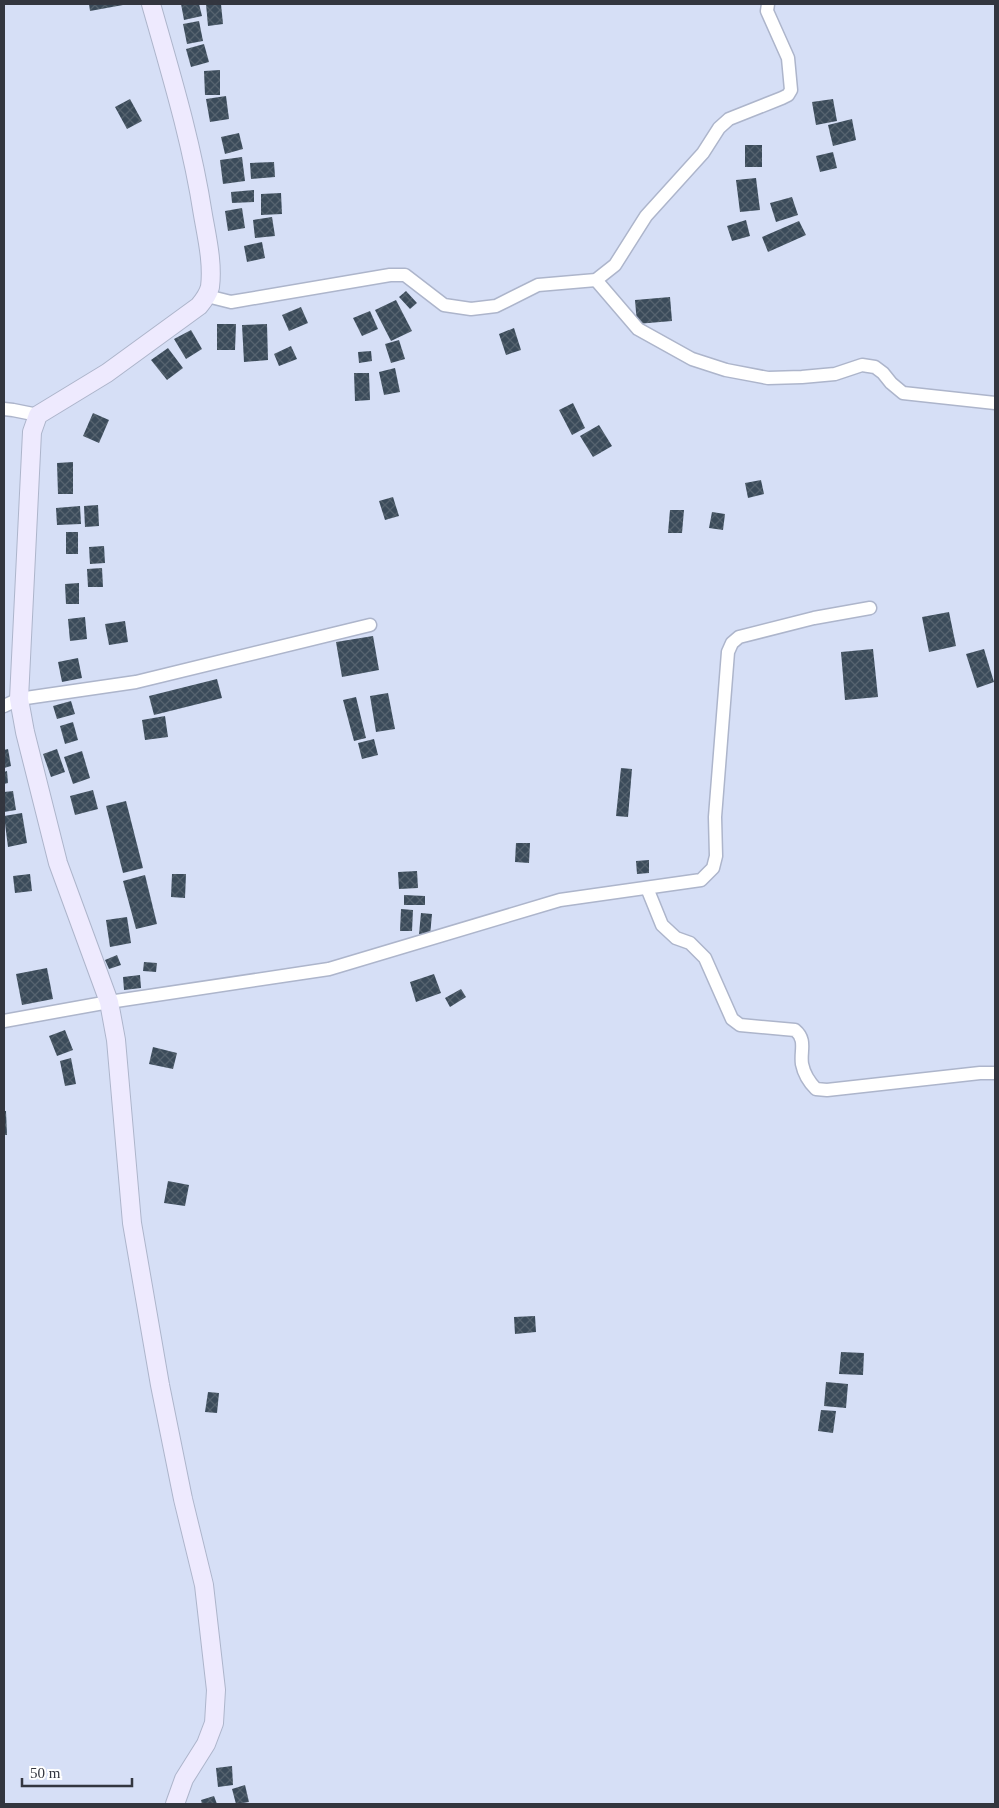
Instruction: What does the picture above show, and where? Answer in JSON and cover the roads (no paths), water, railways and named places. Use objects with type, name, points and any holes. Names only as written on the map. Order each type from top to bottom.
[{"type":"street","points":[[151,4],[197,175],[210,251],[210,286],[207,296],[199,306],[107,373],[38,415],[32,432],[11,702],[25,732],[58,863],[109,1002],[116,1040],[132,1223],[160,1385],[204,1585],[216,1690],[214,1723],[206,1744],[184,1779],[176,1804]]},
{"type":"street","points":[[207,296],[231,302],[390,275],[405,275],[444,305],[471,309],[496,306],[538,286],[596,280],[615,265],[646,216],[703,153],[719,128],[729,118],[788,95],[790,90],[788,58],[767,11],[768,4]]},
{"type":"street","points":[[596,280],[638,329],[692,359],[726,370],[768,378],[802,377],[835,374],[862,365],[876,367],[903,393],[995,403]]},
{"type":"street","points":[[4,409],[38,415]]},
{"type":"street","points":[[4,1021],[109,1002],[329,969],[560,900],[701,880],[713,868],[716,856],[715,817],[719,753],[728,652],[732,642],[739,638],[814,618],[870,608]]},
{"type":"street","points":[[11,702],[136,682],[370,625]]},
{"type":"street","points":[[647,888],[662,925],[676,938],[690,943],[705,958],[732,1019],[740,1024],[795,1030],[800,1034],[802,1040],[802,1064],[808,1080],[816,1089],[827,1090],[980,1073],[995,1073]]}]
